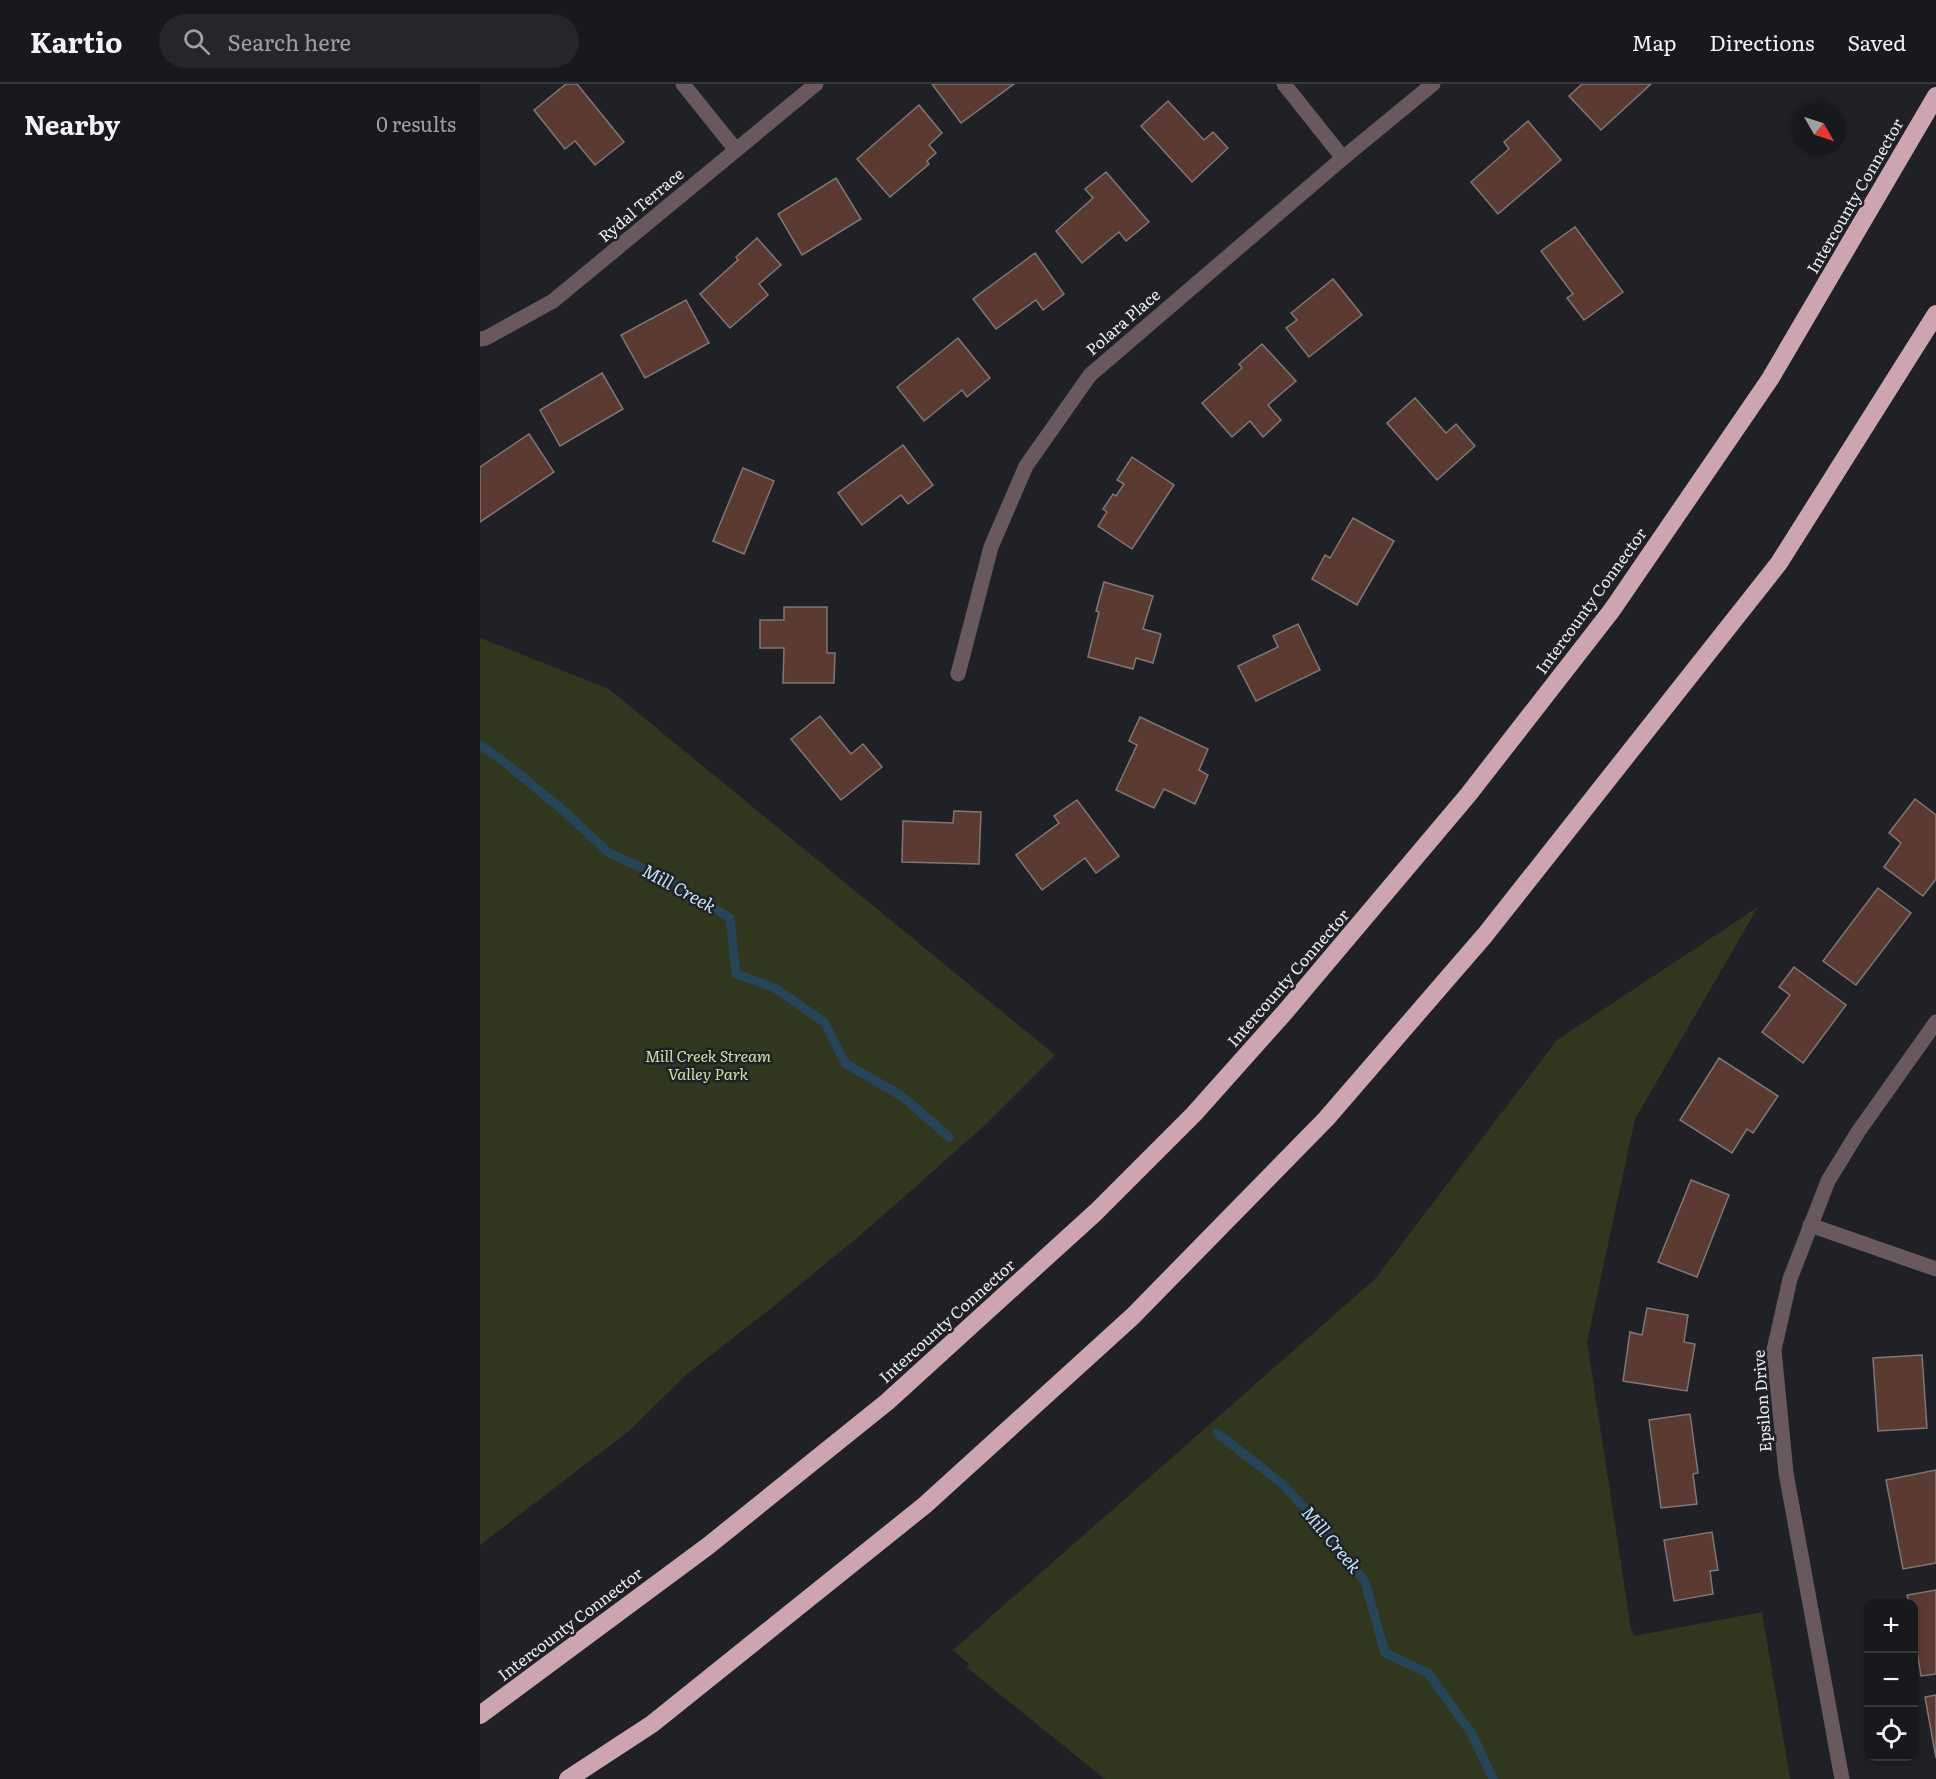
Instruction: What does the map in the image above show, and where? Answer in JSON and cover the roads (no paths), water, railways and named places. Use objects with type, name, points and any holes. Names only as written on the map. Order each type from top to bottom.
[{"type":"highway","name":"Intercounty Connector","points":[[480,1715],[708,1546],[887,1402],[1096,1212],[1194,1114],[1286,1012],[1468,795],[1612,610],[1770,379],[1936,96]]},
{"type":"highway","points":[[568,1779],[652,1724],[925,1505],[1133,1316],[1326,1119],[1485,936],[1779,563],[1936,314]]},
{"type":"street","points":[[683,84],[736,150]]},
{"type":"street","name":"Rydal Terrace","points":[[480,339],[486,338],[554,300],[816,84]]},
{"type":"street","points":[[1284,84],[1343,158]]},
{"type":"street","name":"Polara Place","points":[[958,674],[992,547],[1026,466],[1090,375],[1433,84]]},
{"type":"street","name":"Epsilon Drive","points":[[1842,1779],[1786,1473],[1774,1350],[1790,1280],[1828,1181],[1858,1132],[1936,1022]]},
{"type":"street","points":[[1810,1225],[1936,1269]]},
{"type":"waterway","name":"Mill Creek","points":[[480,745],[565,812],[609,853],[671,881],[730,918],[736,974],[775,988],[824,1022],[845,1063],[903,1097],[949,1137]]},
{"type":"waterway","name":"Mill Creek","points":[[1217,1433],[1280,1482],[1326,1530],[1365,1582],[1385,1653],[1428,1673],[1472,1734],[1493,1779]]},
{"type":"park label","name":"Mill Creek Stream Valley Park","points":[[708,1065]]}]
